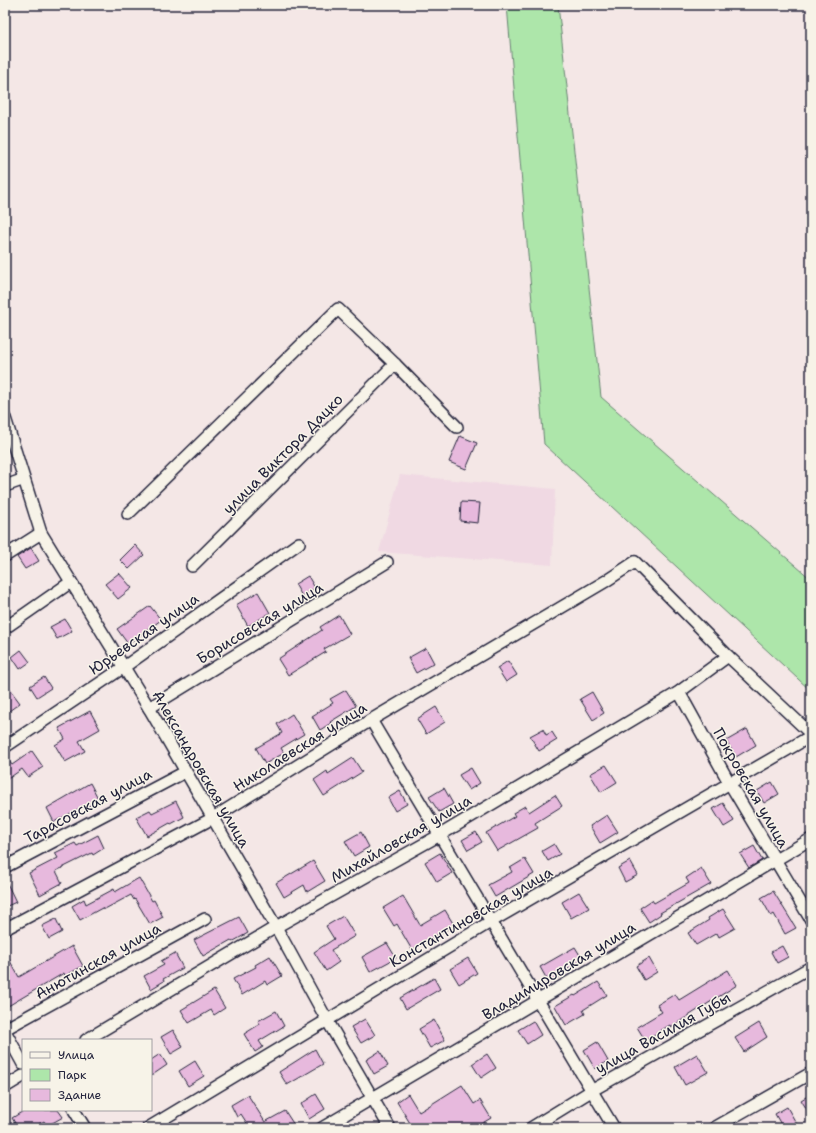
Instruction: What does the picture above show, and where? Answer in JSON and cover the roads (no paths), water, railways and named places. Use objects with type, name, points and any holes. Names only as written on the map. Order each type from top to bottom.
[{"type":"street","points":[[128,514],[338,309],[395,364],[456,427]]},
{"type":"street","name":"улица Виктора Дацко","points":[[192,566],[395,364]]},
{"type":"street","name":"Александровская улица","points":[[5,418],[41,533],[149,708],[390,1128]]},
{"type":"street","points":[[5,486],[19,481]]},
{"type":"street","points":[[5,556],[41,533]]},
{"type":"street","name":"Юрьевская улица","points":[[5,747],[124,667],[299,543]]},
{"type":"street","name":"Борисовская улица","points":[[149,708],[387,562]]},
{"type":"street","name":"Николаевская улица","points":[[5,929],[213,818],[371,720],[606,581],[635,562],[728,656]]},
{"type":"street","points":[[5,628],[71,582]]},
{"type":"street","points":[[728,656],[811,735]]},
{"type":"street","name":"Михайловская улица","points":[[88,1039],[276,927],[440,835],[678,692],[728,656]]},
{"type":"street","name":"Покровская улица","points":[[678,692],[730,784],[811,920]]},
{"type":"street","points":[[371,720],[614,1128]]},
{"type":"street","name":"Константиновская улица","points":[[148,1128],[492,921],[730,784],[811,735]]},
{"type":"street","name":"Тарасовская улица","points":[[5,867],[185,772]]},
{"type":"street","name":"Владимировская улица","points":[[322,1128],[811,839]]},
{"type":"street","name":"Анютинская улица","points":[[5,1030],[205,919]]},
{"type":"street","name":"улица Василия Губы","points":[[531,1128],[591,1091],[811,967]]},
{"type":"street","points":[[5,1030],[22,1062]]},
{"type":"street","points":[[714,1128],[811,1073]]},
{"type":"street","points":[[5,1087],[22,1077]]},
{"type":"street","points":[[75,1111],[85,1128]]}]
